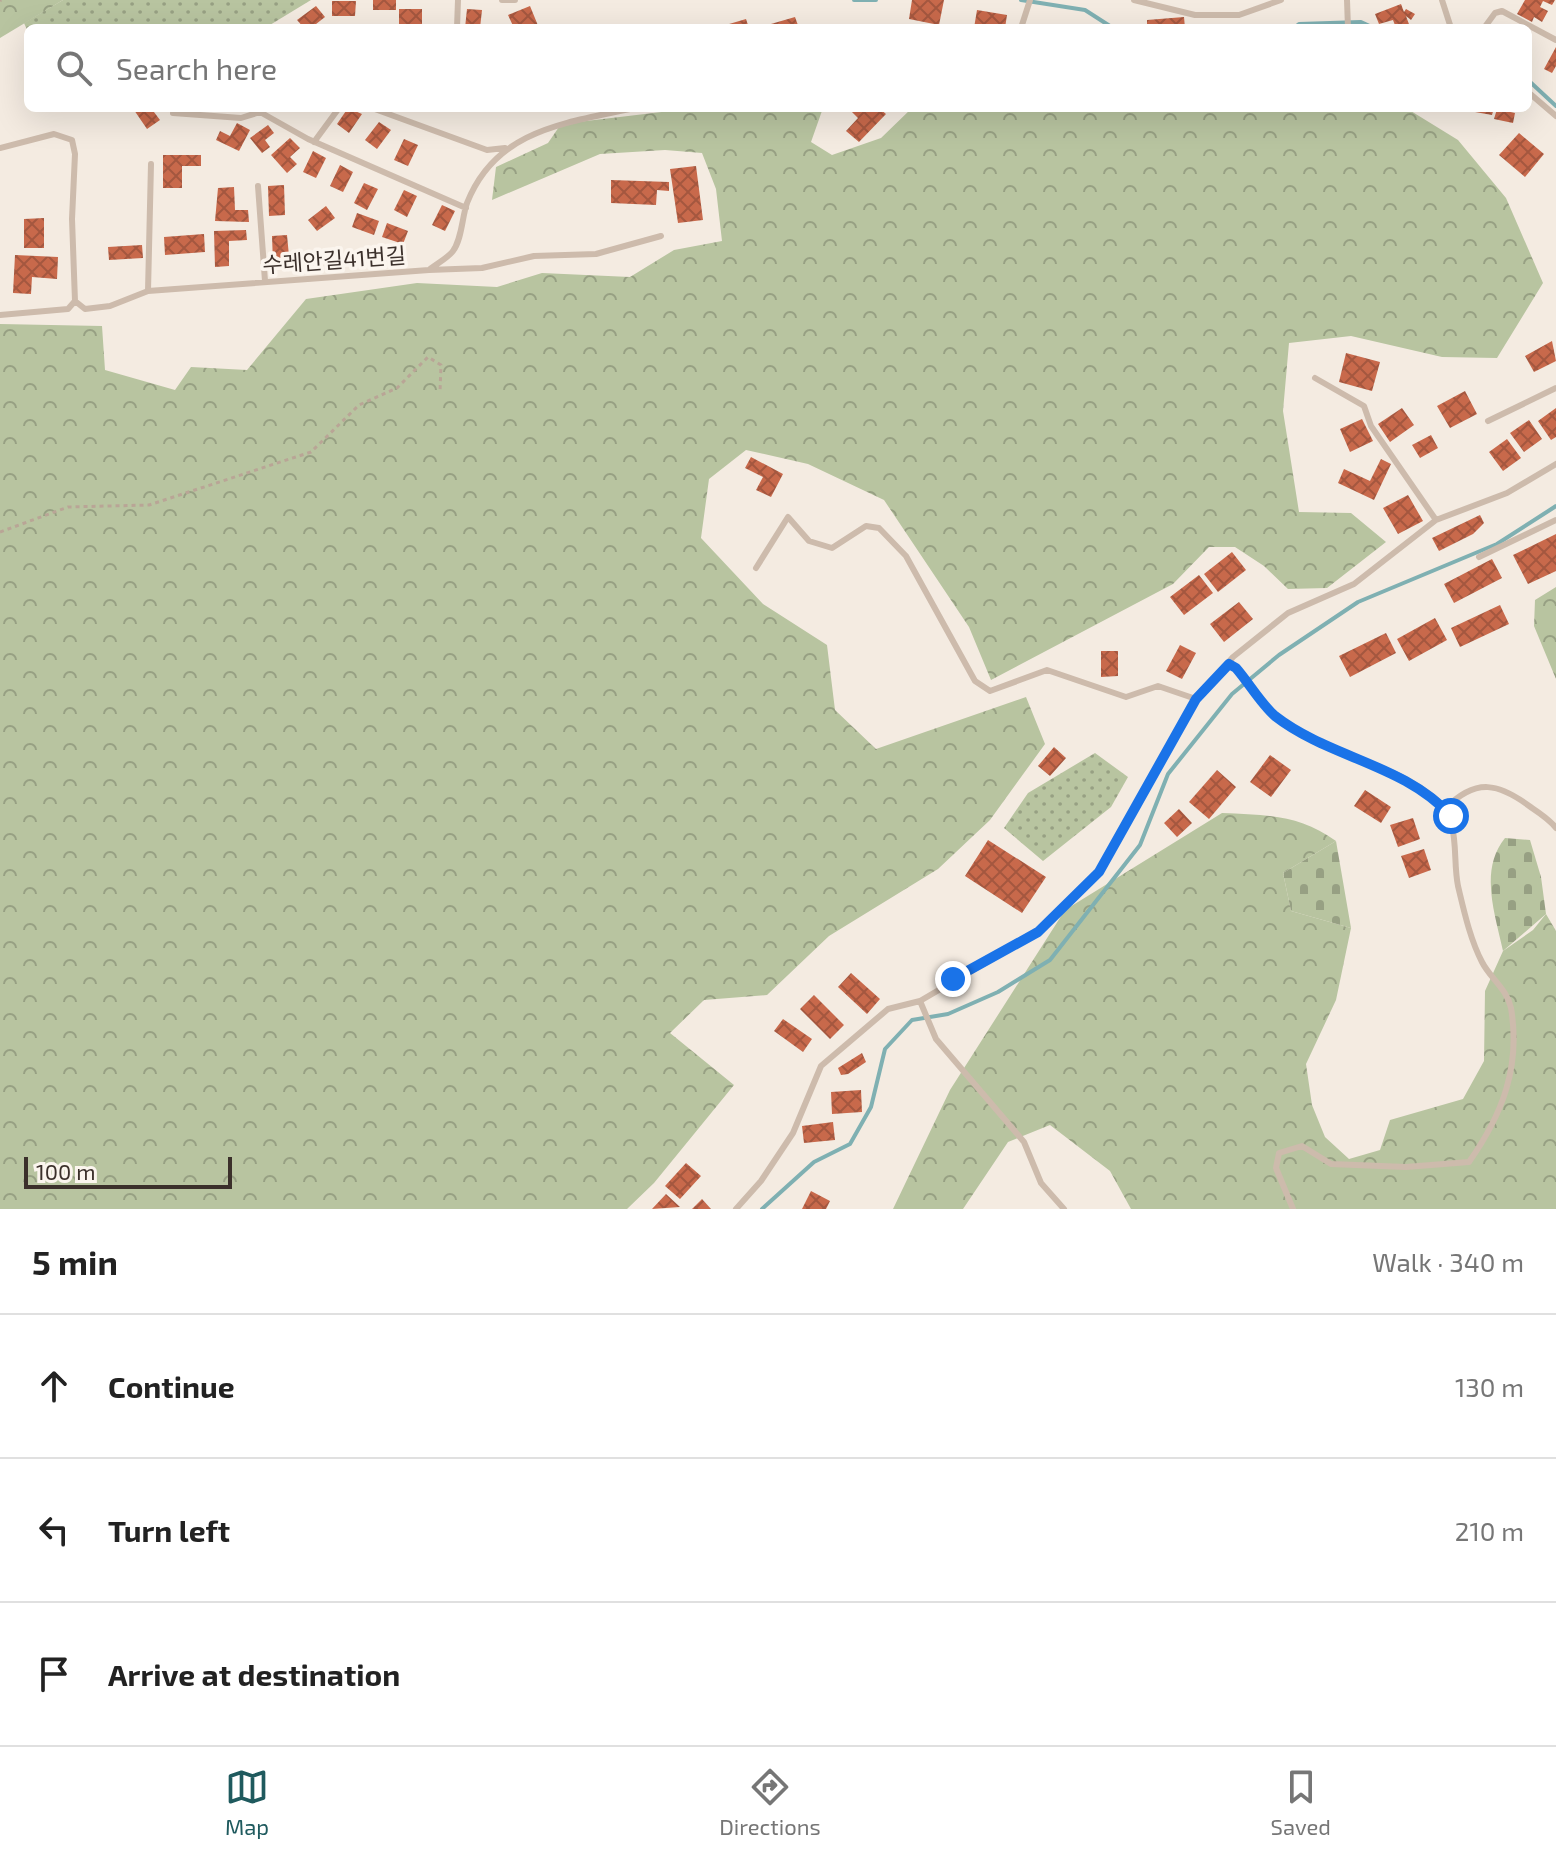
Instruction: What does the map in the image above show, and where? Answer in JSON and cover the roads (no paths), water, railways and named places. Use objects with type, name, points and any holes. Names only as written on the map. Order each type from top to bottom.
[{"type":"lane","points":[[457,24],[458,0]]},
{"type":"lane","points":[[502,0],[515,0]]},
{"type":"lane","points":[[1134,0],[1195,15],[1239,15],[1281,0]]},
{"type":"lane","points":[[1347,0],[1348,24]]},
{"type":"lane","points":[[1442,0],[1450,24]]},
{"type":"lane","points":[[1022,24],[1029,4]]},
{"type":"lane","points":[[1487,24],[1495,13],[1502,11],[1526,24]]},
{"type":"lane","points":[[1532,27],[1556,40]]},
{"type":"lane","points":[[1532,95],[1556,116]]},
{"type":"lane","points":[[173,113],[241,118],[260,112],[314,142],[466,208]]},
{"type":"lane","points":[[314,142],[336,112]]},
{"type":"lane","points":[[383,112],[487,150],[507,148]]},
{"type":"lane","name":"수레안길41번길","points":[[0,315],[68,309],[75,301],[85,309],[110,306],[148,291],[429,270],[454,250],[466,208],[484,169],[507,148],[561,124],[616,112]]},
{"type":"lane","points":[[0,148],[54,134],[72,140],[75,154],[72,219],[75,301]]},
{"type":"lane","points":[[148,291],[151,164]]},
{"type":"lane","points":[[258,186],[265,281]]},
{"type":"lane","points":[[429,270],[482,268],[534,256],[596,254],[661,236]]},
{"type":"lane","points":[[1315,378],[1364,406],[1371,426],[1436,520]]},
{"type":"lane","points":[[1488,421],[1556,388]]},
{"type":"lane","points":[[1293,1209],[1276,1168],[1279,1153],[1302,1146],[1331,1164],[1364,1167],[1469,1162],[1506,1100],[1511,1061],[1511,1007],[1503,989],[1489,974],[1476,950],[1458,883],[1451,816],[1394,774],[1305,734],[1274,715],[1233,666],[1233,657],[1288,613],[1354,584],[1414,534],[1436,520],[1507,493],[1556,464]]},
{"type":"lane","points":[[756,568],[788,517],[809,541],[832,548],[866,526],[879,528],[906,556],[975,681],[990,691],[1047,670],[1126,697],[1158,686],[1196,699]]},
{"type":"lane","points":[[1479,557],[1556,520]]},
{"type":"lane","points":[[736,1209],[761,1181],[793,1133],[821,1066],[888,1009],[920,1001],[1038,932],[1099,872],[1196,699],[1233,666]]},
{"type":"lane","points":[[1445,809],[1460,794],[1483,786],[1510,791],[1556,828]]},
{"type":"lane","points":[[920,1001],[936,1039],[968,1081],[1024,1142],[1041,1183],[1064,1209]]},
{"type":"waterway","points":[[854,0],[876,0]]},
{"type":"waterway","points":[[1021,0],[1085,10],[1107,24]]},
{"type":"waterway","points":[[1299,24],[1365,24]]},
{"type":"waterway","points":[[1532,84],[1556,106]]},
{"type":"waterway","points":[[762,1209],[814,1162],[850,1144],[871,1107],[885,1049],[912,1020],[948,1014],[998,992],[1050,960],[1140,845],[1168,774],[1232,694],[1279,655],[1358,602],[1497,544],[1556,506]]}]
